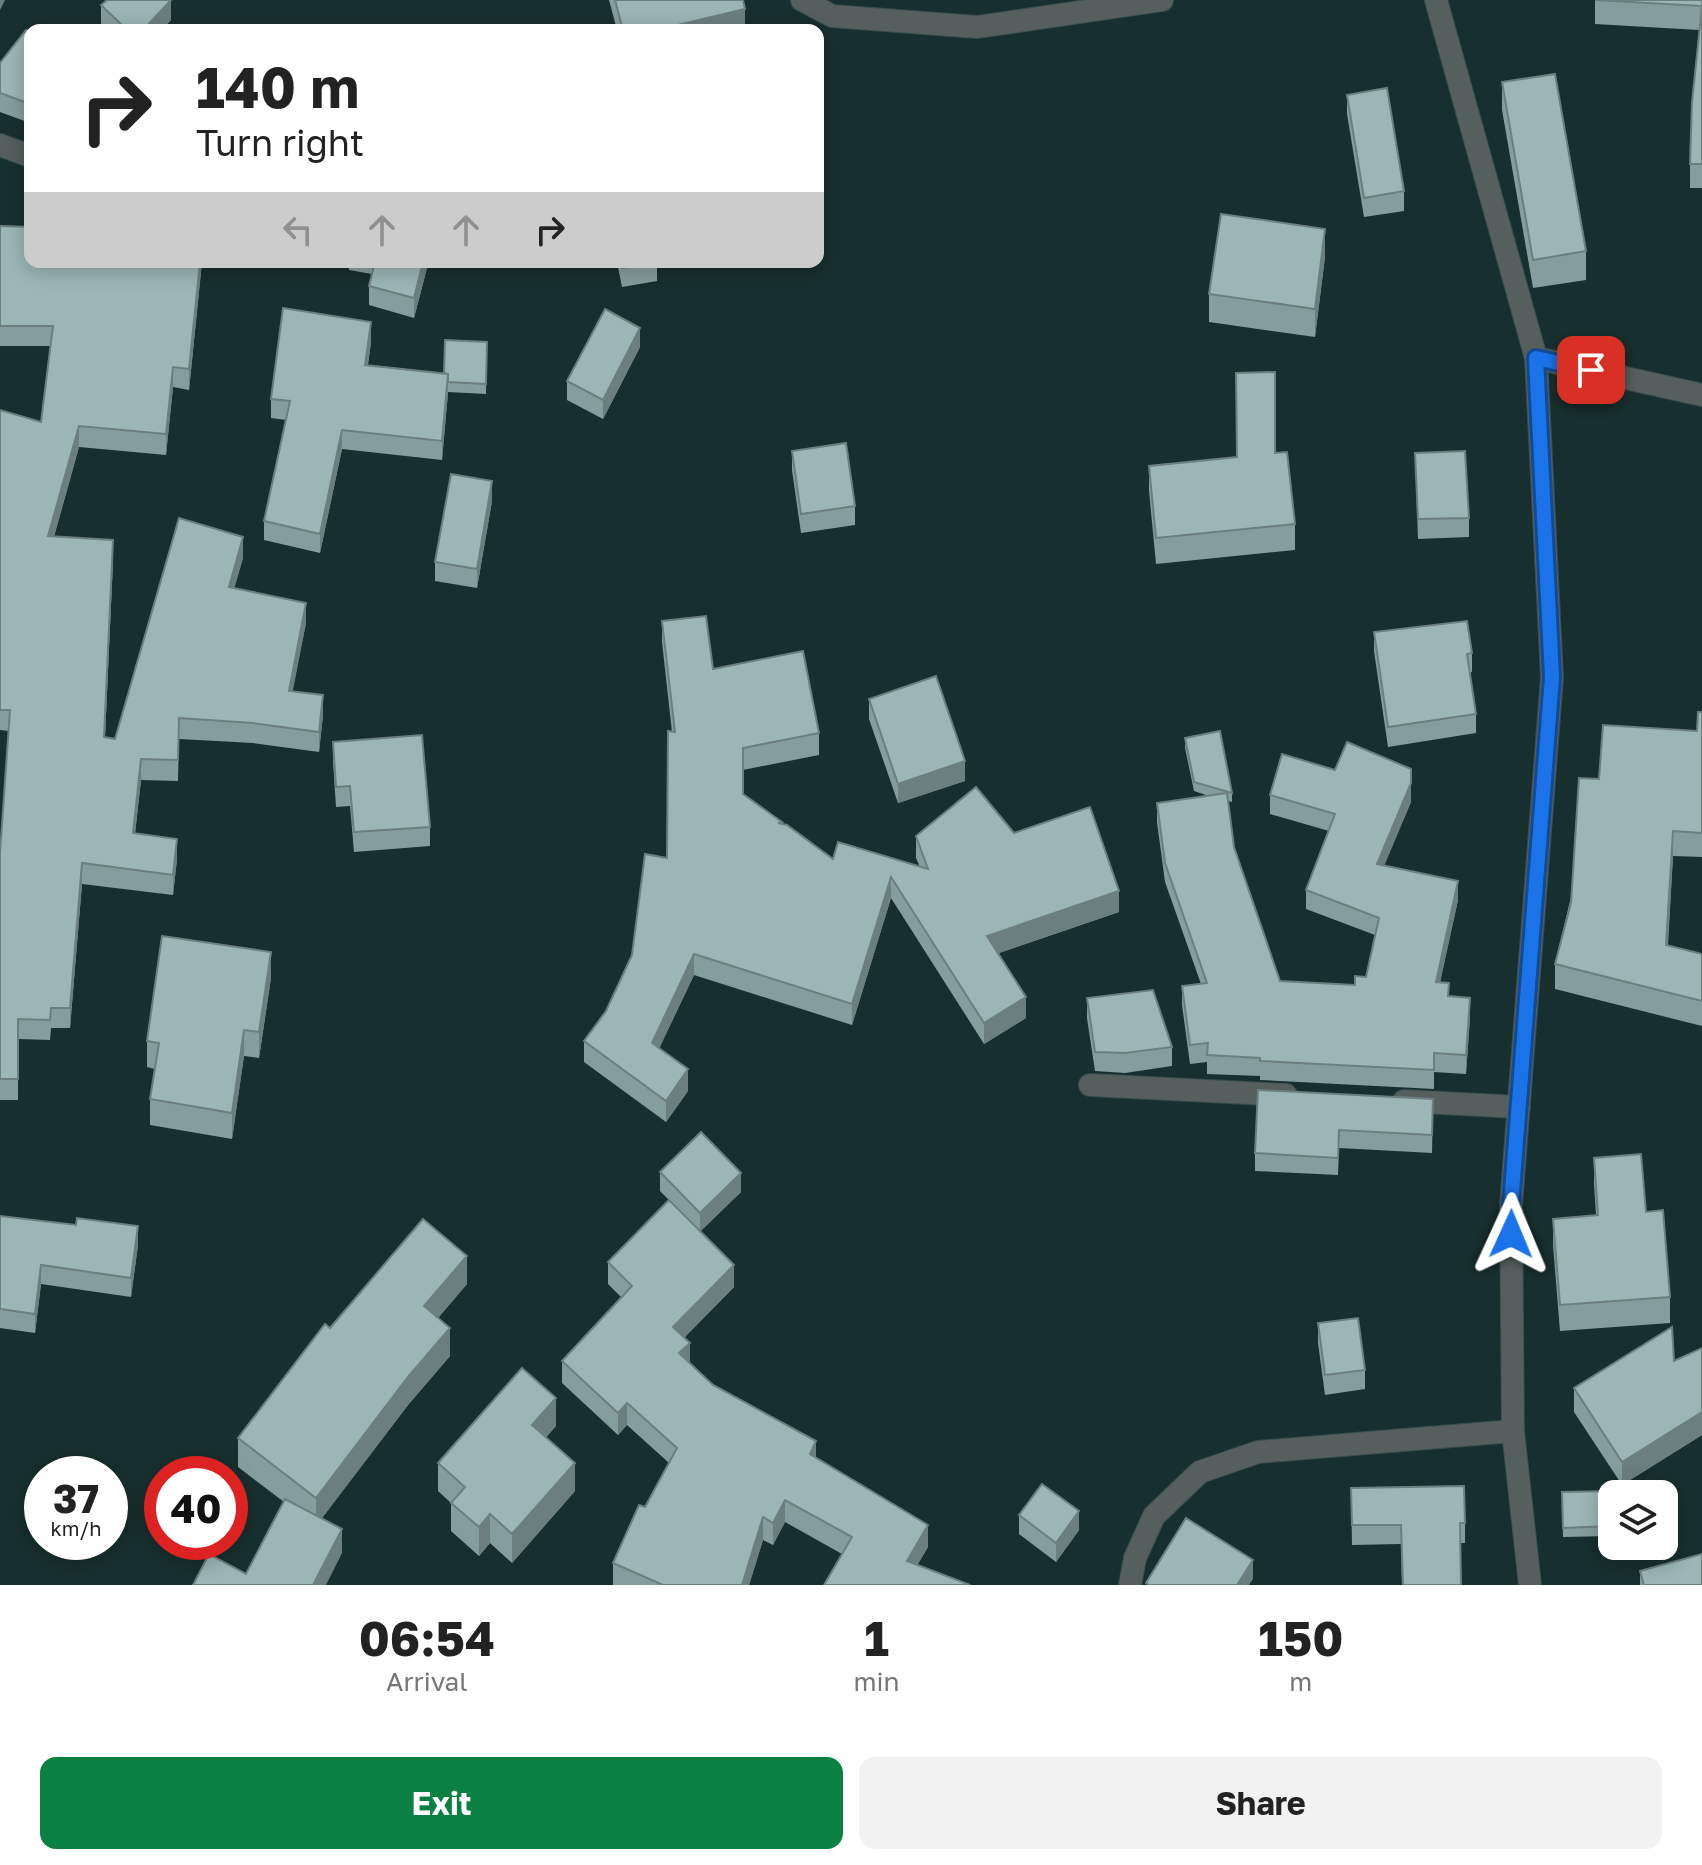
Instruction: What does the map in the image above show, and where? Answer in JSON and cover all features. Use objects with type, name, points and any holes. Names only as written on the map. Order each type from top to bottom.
[{"type":"street","points":[[802,0],[832,16],[977,27],[1162,0]]},
{"type":"street","points":[[1436,0],[1536,358],[1552,677],[1511,1205],[1513,1431],[1530,1585]]},
{"type":"street","points":[[0,145],[24,154]]},
{"type":"street","points":[[1536,358],[1702,395]]},
{"type":"street","points":[[1090,1085],[1312,1097]]},
{"type":"street","points":[[1376,1100],[1519,1107]]},
{"type":"street","points":[[1130,1585],[1135,1558],[1154,1516],[1200,1472],[1258,1452],[1513,1431]]},
{"type":"building","points":[[107,0],[171,0],[149,24],[121,24],[101,5]]},
{"type":"building","points":[[615,0],[743,0],[745,9],[682,24],[621,24]]},
{"type":"building","points":[[1595,0],[1702,0],[1702,6]]},
{"type":"building","points":[[1702,6],[1702,164],[1690,164],[1692,103]]},
{"type":"building","points":[[24,33],[24,102],[0,93],[0,63]]},
{"type":"building","points":[[1555,74],[1586,251],[1533,260],[1502,82]]},
{"type":"building","points":[[1387,88],[1404,191],[1364,198],[1347,95]]},
{"type":"building","points":[[1221,214],[1325,229],[1315,309],[1209,294]]},
{"type":"building","points":[[0,226],[24,227],[24,268],[199,268],[189,369],[173,367],[166,434],[79,426],[48,536],[113,540],[104,737],[115,739],[179,518],[243,537],[229,587],[306,603],[289,691],[323,695],[319,732],[179,718],[178,760],[141,759],[133,833],[177,839],[173,875],[82,863],[70,1008],[51,1008],[50,1020],[18,1019],[18,1079],[0,1079],[0,853],[10,710],[0,710],[0,410],[41,422],[53,326],[0,326]]},
{"type":"building","points":[[374,268],[422,268],[414,298],[369,286]]},
{"type":"building","points":[[283,308],[371,322],[365,365],[448,374],[442,441],[342,430],[320,534],[264,521],[290,401],[271,399]]},
{"type":"building","points":[[605,309],[640,328],[603,400],[567,381]]},
{"type":"building","points":[[445,340],[487,342],[486,384],[448,382],[448,374],[444,373]]},
{"type":"building","points":[[1275,372],[1275,453],[1287,452],[1295,524],[1156,538],[1149,466],[1237,457],[1236,373]]},
{"type":"building","points":[[846,443],[855,506],[801,514],[792,451]]},
{"type":"building","points":[[1465,451],[1469,518],[1418,519],[1415,453]]},
{"type":"building","points":[[451,474],[492,481],[477,569],[435,562]]},
{"type":"building","points":[[706,616],[713,669],[803,651],[819,733],[743,748],[743,794],[782,822],[778,823],[787,825],[833,859],[838,842],[928,869],[916,836],[976,787],[1014,833],[1090,807],[1119,891],[987,936],[1026,997],[984,1023],[891,877],[852,1004],[694,954],[652,1043],[688,1069],[666,1101],[584,1041],[606,1011],[632,955],[645,854],[667,858],[668,731],[675,732],[662,621]]},
{"type":"building","points":[[1467,621],[1472,653],[1467,654],[1476,714],[1388,727],[1374,632]]},
{"type":"building","points":[[936,676],[965,761],[898,784],[869,699]]},
{"type":"building","points":[[1698,712],[1702,712],[1702,833],[1673,831],[1666,945],[1702,954],[1702,1001],[1555,964],[1571,903],[1579,778],[1599,779],[1603,725],[1697,731]]},
{"type":"building","points":[[1220,731],[1232,793],[1194,782],[1185,738]]},
{"type":"building","points":[[422,735],[430,827],[354,832],[350,786],[336,787],[333,742]]},
{"type":"building","points":[[1347,742],[1411,769],[1411,783],[1377,864],[1458,881],[1436,982],[1449,983],[1448,996],[1470,998],[1466,1055],[1434,1053],[1434,1070],[1260,1061],[1260,1058],[1207,1055],[1208,1043],[1190,1045],[1182,986],[1207,983],[1165,863],[1157,803],[1227,793],[1234,847],[1280,981],[1355,985],[1355,976],[1366,977],[1379,918],[1306,890],[1335,814],[1270,795],[1282,754],[1335,770]]},
{"type":"building","points":[[162,936],[271,952],[259,1032],[244,1030],[232,1113],[150,1099],[159,1043],[147,1041]]},
{"type":"building","points":[[1153,990],[1172,1047],[1125,1053],[1095,1052],[1087,998]]},
{"type":"building","points":[[1258,1090],[1433,1099],[1432,1135],[1339,1130],[1338,1158],[1255,1153]]},
{"type":"building","points":[[701,1132],[741,1173],[700,1213],[660,1172]]},
{"type":"building","points":[[1641,1154],[1646,1212],[1663,1210],[1670,1297],[1560,1305],[1553,1219],[1598,1215],[1594,1158]]},
{"type":"building","points":[[669,1200],[734,1265],[673,1327],[690,1343],[679,1353],[713,1385],[816,1441],[810,1454],[928,1525],[907,1561],[970,1585],[824,1585],[852,1537],[785,1500],[773,1523],[763,1517],[742,1585],[663,1585],[613,1563],[639,1505],[645,1507],[677,1448],[627,1403],[618,1413],[562,1361],[632,1286],[608,1262]]},
{"type":"building","points":[[0,1216],[76,1225],[77,1218],[138,1226],[131,1278],[41,1265],[35,1314],[0,1309]]},
{"type":"building","points":[[423,1219],[467,1256],[424,1306],[450,1328],[408,1377],[316,1498],[238,1438],[325,1324],[330,1328]]},
{"type":"building","points":[[1358,1318],[1365,1370],[1325,1375],[1318,1323]]},
{"type":"building","points":[[1672,1327],[1674,1361],[1702,1348],[1702,1412],[1622,1462],[1574,1388]]},
{"type":"building","points":[[522,1368],[556,1398],[532,1425],[575,1463],[512,1534],[490,1514],[479,1527],[451,1503],[465,1487],[438,1463]]},
{"type":"building","points":[[1042,1484],[1079,1511],[1056,1543],[1019,1515]]},
{"type":"building","points":[[1464,1486],[1465,1523],[1460,1523],[1461,1585],[1403,1585],[1401,1525],[1352,1525],[1351,1488]]},
{"type":"building","points":[[1598,1491],[1598,1527],[1563,1528],[1562,1492]]},
{"type":"building","points":[[285,1499],[342,1529],[313,1585],[193,1585],[206,1560],[220,1560],[246,1574]]},
{"type":"building","points":[[1186,1518],[1253,1560],[1237,1585],[1146,1583]]},
{"type":"building","points":[[1702,1554],[1702,1585],[1644,1585],[1640,1571]]},
{"type":"route","points":[[1511,1234],[1552,677],[1536,358],[1591,370]]}]
